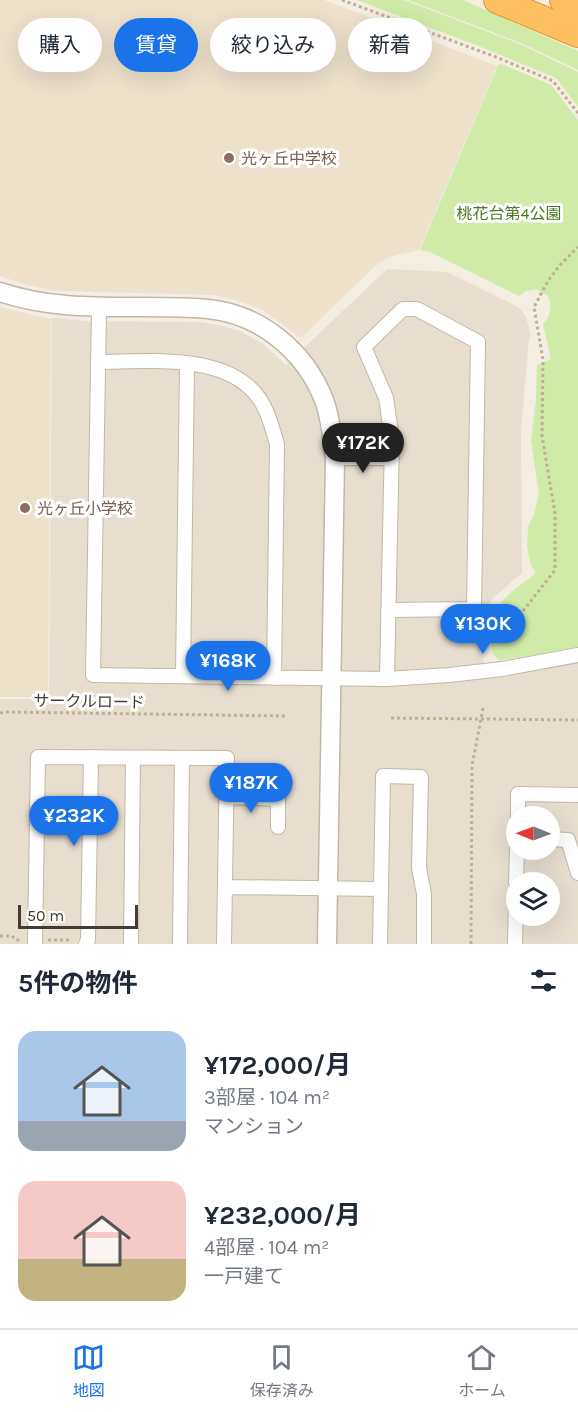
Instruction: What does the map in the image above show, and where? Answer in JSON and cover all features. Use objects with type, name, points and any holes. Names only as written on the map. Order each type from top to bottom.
[{"type":"highway","points":[[497,0],[578,34]]},
{"type":"highway","points":[[563,0],[578,7]]},
{"type":"street","points":[[0,292],[52,305],[208,309],[230,313],[273,333],[304,363],[315,382],[324,400],[329,418],[335,458],[327,944]]},
{"type":"street","points":[[99,308],[93,675],[387,679],[502,669],[578,655]]},
{"type":"street","points":[[387,679],[388,610],[392,439],[386,398],[364,347],[403,309],[417,309],[478,342],[474,609],[388,610]]},
{"type":"street","points":[[98,362],[187,363],[215,368],[234,376],[254,392],[267,411],[277,444],[274,678]]},
{"type":"street","points":[[183,675],[187,363]]},
{"type":"street","points":[[335,458],[392,458]]},
{"type":"street","points":[[35,944],[39,757],[227,758],[224,944]]},
{"type":"street","points":[[86,944],[88,940],[91,757]]},
{"type":"street","points":[[131,944],[133,758]]},
{"type":"street","points":[[180,944],[182,758]]},
{"type":"street","points":[[278,771],[278,827]]},
{"type":"street","points":[[380,944],[383,776],[421,777],[419,868],[424,894],[424,944]]},
{"type":"street","points":[[518,806],[519,794],[578,795]]},
{"type":"street","points":[[226,797],[277,799]]},
{"type":"street","points":[[560,840],[568,840],[578,873]]},
{"type":"street","points":[[225,887],[381,889]]},
{"type":"street","points":[[515,926],[515,944]]},
{"type":"path","points":[[342,0],[496,57],[553,81],[578,113]]},
{"type":"path","points":[[523,611],[555,570],[555,513],[542,436],[543,360],[534,307],[548,281],[578,247]]},
{"type":"path","points":[[471,944],[472,766],[483,708]]},
{"type":"path","name":"サークルロード","points":[[0,713],[286,716]]},
{"type":"path","points":[[391,718],[578,720]]},
{"type":"shaded area","name":"光ヶ丘中学校","points":[[0,0],[324,0],[371,18],[348,18],[348,72],[432,72],[432,41],[497,66],[419,250],[388,257],[372,269],[301,338],[265,311],[215,295],[58,291],[27,285],[0,276]]},
{"type":"shaded area","points":[[387,269],[447,272],[518,307],[526,317],[531,336],[521,431],[522,573],[493,598],[487,609],[483,624],[484,677],[578,663],[578,944],[0,944],[0,699],[49,699],[52,318],[85,321],[200,322],[240,331],[263,344],[286,365]]},
{"type":"shaded area","name":"光ヶ丘小学校","points":[[0,307],[51,319],[48,697],[0,697]]},
{"type":"green space","points":[[357,0],[404,0],[520,44],[578,72],[578,107],[556,78],[432,28],[432,18],[404,18]]},
{"type":"green space","points":[[408,0],[463,0],[578,51],[578,70],[521,43]]},
{"type":"green space","name":"桃花台第4公園","points":[[499,63],[551,85],[578,120],[578,649],[499,660],[492,653],[492,624],[495,614],[505,598],[536,573],[531,565],[527,547],[528,527],[539,494],[531,441],[537,365],[551,359],[543,324],[549,315],[550,304],[548,296],[536,289],[526,291],[519,296],[428,251],[420,250]]},
{"type":"place","name":"光ヶ丘中学校","points":[[229,158]]},
{"type":"place","name":"光ヶ丘小学校","points":[[25,508]]}]
